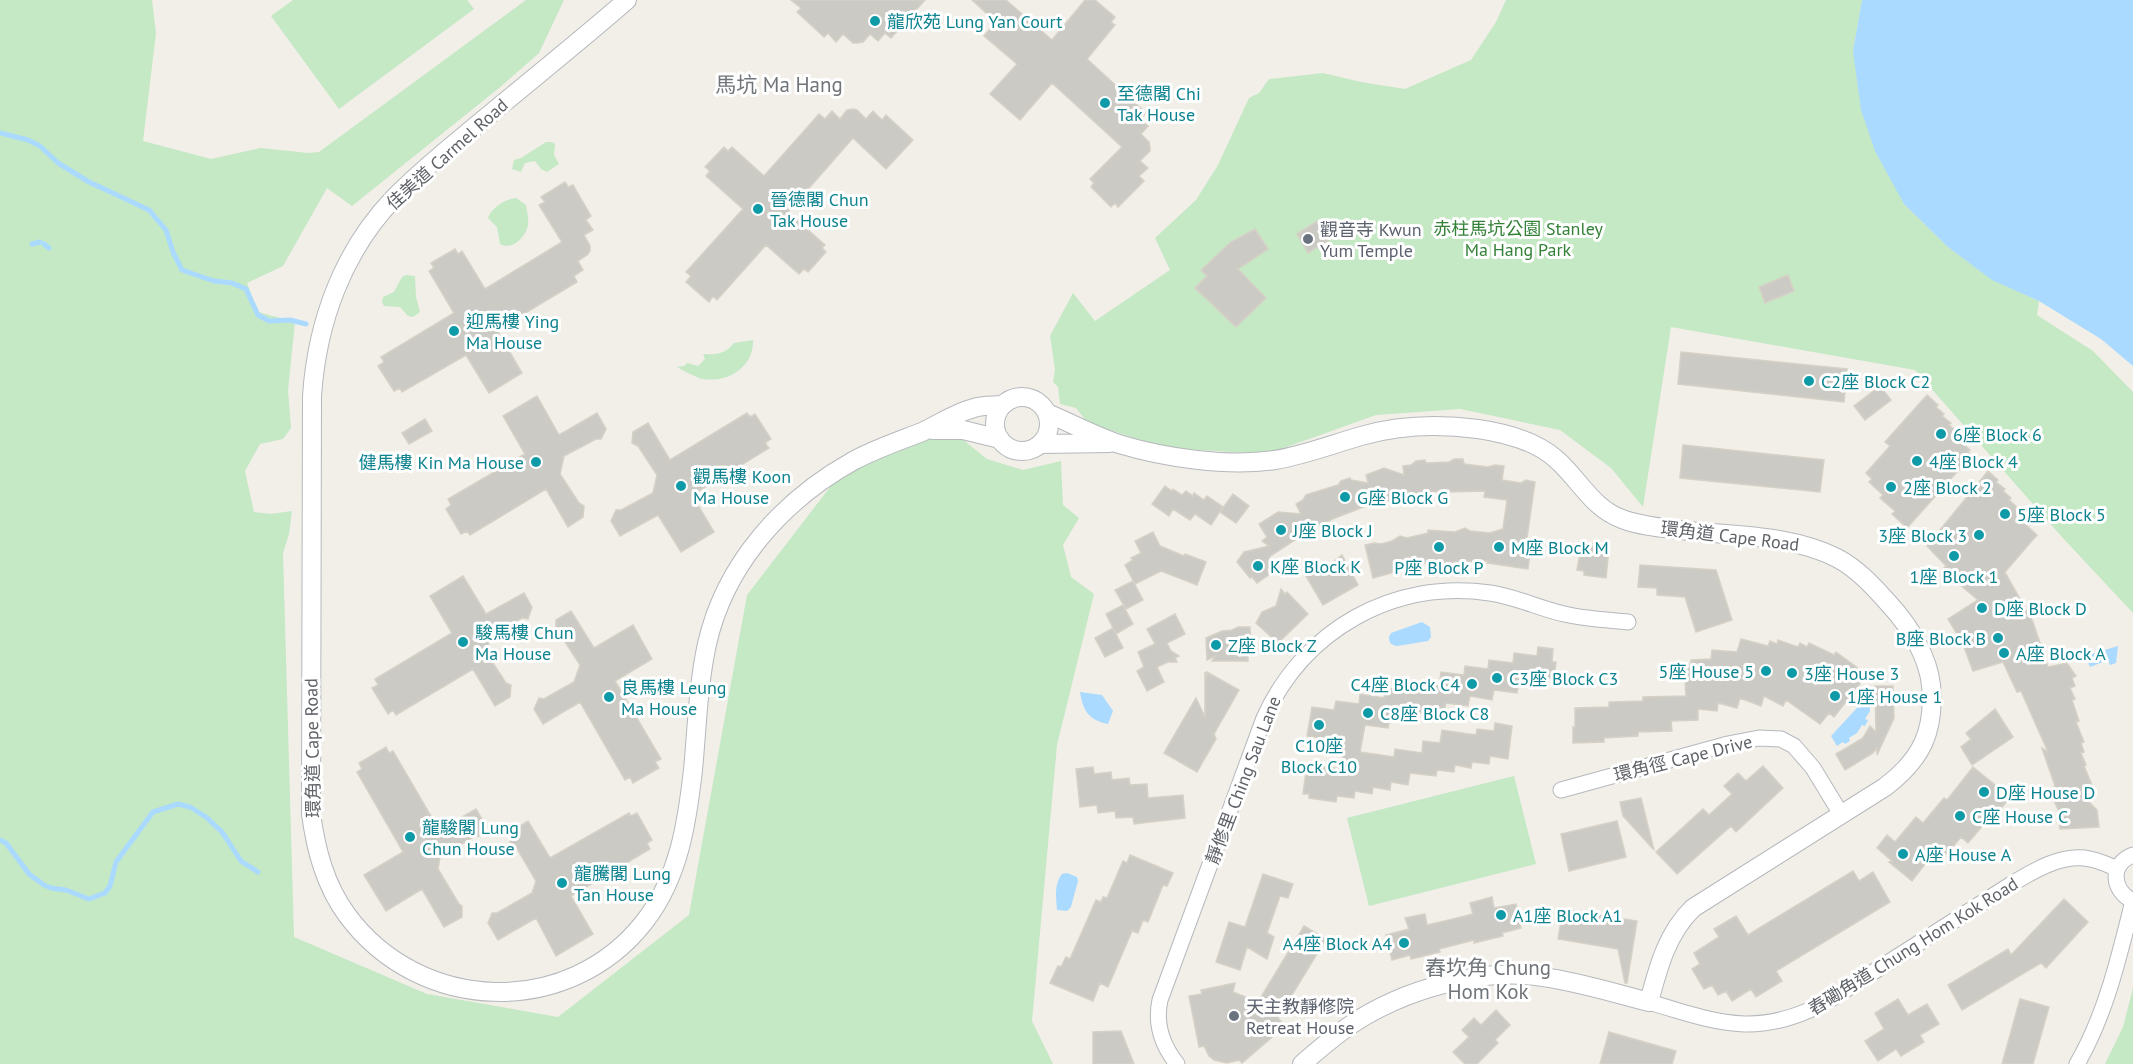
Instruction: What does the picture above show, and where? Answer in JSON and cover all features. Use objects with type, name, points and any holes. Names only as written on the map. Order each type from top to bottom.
[{"type":"street","name":"佳美道 Carmel Road","points":[[311,560],[311,414],[315,363],[328,308],[352,254],[378,216],[412,180],[627,0]]},
{"type":"street","name":"環角道 Cape Road","points":[[311,560],[311,814],[317,848],[330,886],[346,914],[364,935],[387,956],[410,970],[424,977],[465,989],[492,993],[530,990],[577,975],[611,954],[652,911],[664,890],[679,852],[686,824],[706,646],[720,601],[745,557],[773,523],[819,483],[868,453],[922,432],[976,407],[1003,405],[1018,397],[1036,400],[1047,413],[1118,443],[1200,461],[1257,462],[1296,455],[1389,429],[1422,426],[1479,429],[1514,438],[1549,453],[1593,500],[1610,513],[1625,520],[1657,527],[1793,543],[1816,549],[1839,559],[1861,574],[1897,613],[1922,654],[1929,674],[1932,699],[1928,734],[1913,761],[1902,774],[1703,901],[1684,916],[1666,948],[1649,1002]]},
{"type":"street","points":[[1000,440],[995,422],[1003,405]]},
{"type":"street","points":[[1040,444],[1046,438],[1049,430],[1047,413]]},
{"type":"street","name":"環角道 Cape Road","points":[[922,432],[963,430],[1000,440],[1006,446],[1023,451],[1033,449],[1040,444],[1118,443]]},
{"type":"street","name":"靜修里 Ching Sau Lane","points":[[1177,1064],[1161,1034],[1158,1011],[1160,1000],[1264,718],[1280,686],[1303,657],[1330,633],[1364,613],[1403,599],[1437,592],[1488,593],[1521,600],[1568,615],[1628,622]]},
{"type":"street","name":"環角徑 Cape Drive","points":[[1561,790],[1728,744],[1759,738],[1781,739],[1794,746],[1813,768],[1841,814]]},
{"type":"street","points":[[2077,1064],[2091,1039],[2114,974],[2133,901],[2120,892],[2116,884],[2117,869],[2122,862],[2133,855]]},
{"type":"street","name":"舂磡角道 Chung Hom Kok Road","points":[[1302,1064],[1353,1024],[1383,1007],[1460,979],[1490,975],[1541,976],[1731,1024],[1761,1024],[1788,1019],[1831,999],[2037,870],[2063,860],[2082,858],[2089,858],[2117,869]]},
{"type":"green space","points":[[0,0],[152,0],[156,33],[143,141],[211,159],[261,148],[319,152],[526,0],[564,0],[539,53],[352,206],[327,188],[283,266],[247,283],[258,312],[295,322],[288,390],[291,428],[283,439],[260,444],[245,471],[254,512],[271,514],[292,511],[289,534],[283,553],[294,937],[427,994],[558,1017],[689,915],[747,595],[837,478],[934,432],[962,439],[987,459],[1023,470],[1061,461],[1063,505],[1079,518],[1063,545],[1071,577],[1094,594],[1057,745],[1032,1021],[1053,1064],[0,1064]]},
{"type":"green space","points":[[293,0],[467,0],[474,9],[339,109],[271,16]]},
{"type":"green space","name":"赤柱馬坑公園 Stanley Ma Hang Park","points":[[1506,0],[1862,0],[1853,51],[1904,204],[1948,247],[1992,279],[2039,301],[2037,315],[2093,351],[2133,392],[2133,613],[2061,536],[1915,370],[1671,327],[1643,507],[1611,468],[1560,430],[1460,409],[1376,415],[1267,454],[1165,448],[1088,423],[1076,408],[1060,404],[1058,387],[1053,382],[1055,370],[1050,336],[1073,293],[1095,321],[1170,270],[1155,238],[1196,200],[1218,165],[1249,98],[1259,93],[1269,79],[1323,73],[1405,89],[1471,60],[1496,22]]},
{"type":"green space","points":[[546,142],[555,144],[554,155],[559,164],[547,172],[541,169],[535,161],[525,163],[521,172],[512,169],[514,160]]},
{"type":"green space","points":[[516,198],[526,205],[527,230],[518,242],[505,246],[500,244],[497,227],[488,218],[499,205]]},
{"type":"green space","points":[[415,276],[416,297],[420,312],[413,317],[408,316],[400,307],[384,306],[382,302],[383,297],[394,292],[402,277]]},
{"type":"green space","points":[[753,340],[749,359],[736,372],[728,376],[709,380],[699,378],[677,367],[687,363],[698,366],[705,359],[703,354],[720,353],[734,343]]},
{"type":"green space","points":[[1514,776],[1536,864],[1369,906],[1347,818]]},
{"type":"green space","points":[[2133,988],[2133,1064],[2105,1064],[2123,1027]]},
{"type":"water","points":[[1862,0],[2133,0],[2133,366],[2101,339],[2039,301],[1992,280],[1948,247],[1904,204],[1875,151],[1861,110],[1853,51]]},
{"type":"water","points":[[1422,622],[1430,627],[1431,637],[1428,641],[1397,646],[1390,642],[1391,633]]},
{"type":"water","points":[[2118,646],[2116,663],[2110,665],[2108,660],[2090,667],[2085,656]]},
{"type":"water","points":[[1080,692],[1102,695],[1113,711],[1108,724],[1091,717],[1083,704]]},
{"type":"water","points":[[1868,696],[1872,700],[1872,706],[1865,719],[1868,720],[1865,726],[1862,725],[1857,733],[1849,738],[1850,741],[1837,746],[1831,736]]},
{"type":"water","points":[[1067,873],[1077,877],[1078,881],[1071,907],[1067,911],[1057,910],[1058,882],[1062,874]]},
{"type":"building","name":"龍欣苑 Lung Yan Court","points":[[791,0],[925,0],[891,38],[885,33],[878,41],[870,34],[863,42],[853,43],[843,34],[836,42],[828,33],[824,37],[797,12],[801,8]]},
{"type":"building","name":"至德閣 Chi Tak House","points":[[972,0],[1006,0],[1052,40],[1085,0],[1095,0],[1115,17],[1111,22],[1115,25],[1087,59],[1146,113],[1140,119],[1148,126],[1141,134],[1149,142],[1150,147],[1150,151],[1140,161],[1148,168],[1139,176],[1144,181],[1118,207],[1115,203],[1111,207],[1091,187],[1094,183],[1090,179],[1122,147],[1052,83],[1020,120],[990,94],[1017,64],[984,36],[996,22]]},
{"type":"building","name":"晉德閣 Chun Tak House","points":[[853,109],[866,119],[873,111],[882,120],[886,115],[913,140],[886,169],[853,138],[788,212],[825,245],[822,248],[826,252],[808,272],[804,269],[799,274],[766,245],[717,300],[713,296],[709,302],[686,282],[691,276],[686,272],[743,209],[706,176],[710,171],[705,167],[724,147],[728,151],[732,147],[764,176],[819,114],[825,119],[832,111],[840,119],[847,110]]},
{"type":"building","points":[[565,182],[568,187],[573,185],[591,216],[586,220],[593,230],[584,235],[590,251],[578,261],[583,270],[574,276],[577,282],[497,330],[522,373],[489,393],[466,355],[402,392],[400,388],[394,391],[378,366],[384,362],[381,357],[454,313],[429,271],[434,268],[431,263],[455,249],[458,254],[462,251],[485,289],[562,242],[539,205],[545,202],[541,197]]},
{"type":"building","points":[[1317,221],[1329,240],[1308,253],[1297,234]]},
{"type":"building","points":[[1255,229],[1268,249],[1238,269],[1266,298],[1236,327],[1195,288],[1207,276],[1201,270],[1231,242]]},
{"type":"building","points":[[1788,275],[1794,291],[1765,303],[1759,287]]},
{"type":"building","points":[[1681,352],[1847,369],[1844,402],[1678,384]]},
{"type":"building","points":[[1880,386],[1891,400],[1865,420],[1854,406]]},
{"type":"building","points":[[1927,395],[1938,405],[1936,407],[1944,414],[1942,416],[1951,423],[1949,425],[1964,441],[1962,443],[1972,455],[1907,528],[1892,514],[1895,511],[1880,498],[1883,495],[1869,482],[1872,479],[1866,473],[1890,446],[1885,442]]},
{"type":"building","name":"健馬樓 Kin Ma House","points":[[537,396],[559,435],[597,413],[606,429],[601,439],[596,439],[564,456],[560,474],[579,503],[584,506],[583,517],[568,527],[546,489],[470,535],[467,531],[461,534],[446,509],[451,505],[448,499],[525,454],[503,416]]},
{"type":"building","name":"觀馬樓 Koon Ma House","points":[[747,413],[750,417],[755,414],[771,439],[765,443],[769,448],[692,495],[714,532],[681,552],[658,515],[620,536],[611,521],[616,510],[621,510],[653,493],[657,475],[638,446],[632,443],[633,432],[648,423],[670,460]]},
{"type":"building","points":[[425,419],[432,431],[409,444],[402,433]]},
{"type":"building","points":[[1683,445],[1824,460],[1820,492],[1680,478]]},
{"type":"building","points":[[1454,459],[1463,459],[1464,464],[1504,466],[1502,480],[1521,483],[1526,480],[1535,482],[1527,538],[1532,539],[1528,569],[1487,563],[1488,561],[1413,564],[1413,567],[1373,578],[1365,545],[1381,544],[1400,536],[1407,538],[1428,533],[1428,530],[1455,532],[1465,528],[1470,531],[1490,533],[1503,529],[1507,500],[1484,497],[1485,491],[1449,492],[1449,490],[1394,497],[1395,499],[1366,506],[1335,518],[1297,536],[1298,538],[1269,557],[1275,564],[1267,570],[1270,574],[1257,583],[1237,562],[1244,552],[1269,546],[1262,541],[1267,537],[1259,524],[1278,512],[1301,514],[1296,504],[1306,495],[1338,485],[1341,481],[1350,478],[1368,483],[1366,475],[1384,468],[1404,475],[1403,466],[1411,465],[1416,461],[1449,462]]},
{"type":"building","points":[[1988,471],[2005,489],[2003,491],[2011,498],[2009,500],[2017,507],[2015,509],[2037,535],[2005,572],[2033,622],[2048,667],[2067,663],[2076,676],[2072,678],[2075,686],[2070,688],[2075,699],[2072,700],[2079,721],[2076,722],[2084,742],[2081,743],[2084,752],[2081,753],[2093,795],[2085,798],[2097,810],[2099,827],[2060,829],[2058,809],[2054,801],[2057,799],[2052,788],[2055,786],[2042,748],[2048,752],[2021,691],[2017,692],[2003,662],[1973,671],[1963,644],[1948,619],[1978,600],[1952,578],[1954,576],[1944,568],[1946,566],[1927,546]]},
{"type":"building","points":[[1165,486],[1182,495],[1186,491],[1204,500],[1207,496],[1223,507],[1211,525],[1195,514],[1190,520],[1173,509],[1169,516],[1152,504]]},
{"type":"building","points":[[1233,494],[1249,506],[1236,523],[1220,512]]},
{"type":"building","points":[[1153,532],[1160,546],[1206,562],[1197,585],[1161,571],[1135,584],[1125,565],[1133,560],[1131,558],[1141,553],[1135,541]]},
{"type":"building","points":[[1597,543],[1609,548],[1606,578],[1584,575],[1584,571],[1577,570],[1584,545]]},
{"type":"building","points":[[1342,555],[1358,585],[1323,605],[1306,576],[1326,568]]},
{"type":"building","points":[[1640,565],[1716,570],[1732,620],[1696,632],[1685,597],[1657,595],[1657,588],[1638,587]]},
{"type":"building","name":"駿馬樓 Chun Ma House","points":[[463,576],[486,614],[524,593],[532,607],[528,619],[522,618],[490,636],[487,654],[506,683],[511,685],[510,697],[495,706],[473,669],[396,715],[393,710],[388,714],[372,688],[378,685],[375,679],[452,633],[430,596]]},
{"type":"building","points":[[1133,581],[1143,600],[1126,609],[1115,590]]},
{"type":"building","points":[[1281,589],[1285,594],[1287,592],[1308,614],[1278,643],[1256,623],[1262,612],[1276,606]]},
{"type":"building","points":[[1123,605],[1133,624],[1116,634],[1106,614]]},
{"type":"building","name":"良馬樓 Leung Ma House","points":[[571,611],[594,648],[633,625],[652,659],[615,681],[661,759],[655,762],[659,768],[633,783],[630,777],[625,780],[580,702],[543,724],[534,709],[539,698],[544,699],[574,682],[580,665],[560,634],[556,632],[556,620]]},
{"type":"building","points":[[1175,614],[1185,634],[1167,643],[1171,651],[1179,656],[1175,658],[1177,662],[1168,662],[1157,667],[1164,682],[1147,691],[1137,671],[1144,667],[1138,652],[1155,644],[1147,629]]},
{"type":"building","points":[[1238,627],[1250,627],[1251,649],[1248,649],[1248,661],[1212,661],[1215,656],[1207,660],[1206,638]]},
{"type":"building","points":[[1113,628],[1123,648],[1105,657],[1095,638]]},
{"type":"building","points":[[1741,639],[1768,646],[1770,641],[1777,644],[1778,640],[1798,647],[1800,643],[1807,647],[1809,643],[1834,655],[1836,652],[1867,675],[1834,717],[1829,713],[1820,724],[1786,700],[1783,706],[1764,696],[1761,706],[1740,698],[1737,708],[1718,703],[1717,711],[1698,709],[1698,720],[1671,721],[1672,731],[1638,732],[1638,736],[1604,738],[1604,742],[1573,743],[1575,708],[1609,707],[1609,702],[1643,701],[1643,697],[1686,696],[1684,664],[1691,664],[1691,660],[1711,659],[1712,650],[1737,652]]},
{"type":"building","points":[[1538,647],[1553,649],[1552,662],[1556,662],[1554,679],[1543,677],[1541,687],[1519,683],[1517,693],[1494,690],[1492,700],[1470,696],[1468,706],[1446,703],[1443,717],[1414,712],[1412,722],[1390,718],[1388,728],[1365,725],[1360,752],[1394,757],[1395,749],[1422,753],[1423,741],[1440,743],[1442,730],[1476,735],[1477,729],[1494,731],[1495,723],[1512,726],[1508,759],[1490,756],[1489,764],[1472,762],[1471,768],[1455,765],[1454,772],[1437,770],[1436,776],[1410,773],[1408,785],[1391,782],[1390,790],[1373,787],[1372,794],[1355,791],[1354,798],[1337,796],[1336,802],[1309,798],[1309,794],[1303,794],[1307,764],[1341,769],[1345,742],[1307,736],[1312,707],[1334,710],[1336,701],[1359,704],[1360,694],[1384,698],[1385,688],[1408,691],[1409,681],[1439,686],[1441,672],[1464,675],[1465,666],[1488,669],[1489,660],[1513,663],[1514,653],[1537,656]]},
{"type":"building","points":[[1205,672],[1207,678],[1207,672],[1239,690],[1214,734],[1216,739],[1197,772],[1164,753],[1196,698],[1205,717]]},
{"type":"building","points":[[1875,686],[1893,686],[1894,718],[1877,755],[1877,748],[1873,753],[1845,770],[1836,754],[1863,738],[1870,726],[1876,732]]},
{"type":"building","points":[[1995,709],[2013,737],[1972,765],[1961,747],[1971,739],[1966,733]]},
{"type":"building","name":"龍駿閣 Lung Chun House","points":[[386,747],[389,753],[393,751],[439,830],[476,809],[486,826],[481,836],[475,836],[440,857],[438,869],[462,906],[462,917],[444,927],[422,889],[386,911],[364,875],[403,852],[357,772],[362,769],[359,763]]},
{"type":"building","points":[[1763,766],[1783,788],[1736,832],[1731,826],[1677,874],[1656,852],[1703,809],[1709,815],[1732,794],[1724,786],[1738,773],[1746,781]]},
{"type":"building","points":[[1093,767],[1094,774],[1111,772],[1112,780],[1129,778],[1130,785],[1147,784],[1148,798],[1183,795],[1185,818],[1134,824],[1133,817],[1116,818],[1115,811],[1098,813],[1097,805],[1080,807],[1076,769]]},
{"type":"building","points":[[1973,767],[2010,797],[1993,819],[1990,817],[1968,843],[1961,837],[1940,862],[1932,855],[1912,881],[1889,862],[1892,861],[1877,848],[1887,835],[1895,842],[1916,817],[1923,823],[1944,798],[1947,800]]},
{"type":"building","points":[[1641,798],[1654,850],[1623,816],[1620,802]]},
{"type":"building","name":"龍騰閣 Lung Tan House","points":[[629,813],[631,816],[637,813],[652,840],[647,843],[650,849],[571,896],[593,934],[556,956],[536,918],[498,940],[488,923],[492,913],[497,913],[532,893],[536,881],[515,845],[510,843],[512,831],[528,821],[550,858]]},
{"type":"building","points":[[1617,821],[1626,857],[1569,871],[1561,834]]},
{"type":"building","points":[[1130,855],[1173,873],[1167,886],[1163,885],[1148,922],[1143,920],[1138,933],[1132,931],[1108,987],[1100,983],[1093,1001],[1050,983],[1058,966],[1061,967],[1066,957],[1070,959],[1096,900],[1101,902],[1103,897],[1107,898],[1123,861],[1127,863]]},
{"type":"building","points":[[1853,871],[1859,881],[1873,872],[1890,902],[1776,971],[1782,981],[1756,997],[1751,989],[1732,1001],[1726,991],[1718,995],[1712,985],[1704,989],[1692,969],[1700,964],[1694,953],[1719,937],[1714,929],[1736,916],[1748,935]]},
{"type":"building","points":[[1263,874],[1293,884],[1288,898],[1280,896],[1267,933],[1274,937],[1267,959],[1247,947],[1240,970],[1216,962],[1229,922],[1245,927]]},
{"type":"building","points":[[1492,897],[1494,908],[1516,904],[1521,928],[1502,933],[1503,936],[1474,943],[1474,940],[1439,949],[1440,952],[1411,959],[1410,955],[1392,960],[1386,935],[1409,929],[1405,918],[1425,914],[1427,925],[1449,920],[1473,914],[1470,903]]},
{"type":"building","points":[[2064,899],[2088,922],[2046,968],[2041,963],[1962,1010],[1948,985],[2008,949],[2011,955]]},
{"type":"building","points":[[1563,909],[1637,921],[1627,983],[1625,983],[1618,949],[1558,939]]},
{"type":"building","points":[[1304,926],[1326,939],[1278,1018],[1285,1026],[1242,1063],[1239,1060],[1227,1063],[1214,1060],[1204,1046],[1199,1047],[1189,996],[1202,994],[1201,990],[1235,983],[1233,992],[1258,1002]]},
{"type":"building","points":[[1898,999],[1908,1015],[1927,1004],[1939,1024],[1920,1035],[1924,1042],[1901,1056],[1896,1049],[1878,1061],[1865,1041],[1884,1029],[1875,1013]]},
{"type":"building","points":[[2020,999],[2049,1007],[2033,1064],[2002,1064]]},
{"type":"building","points":[[1496,1010],[1510,1025],[1495,1040],[1498,1043],[1477,1064],[1465,1064],[1453,1052],[1469,1037],[1462,1030],[1474,1018],[1481,1025]]},
{"type":"building","points":[[1121,1031],[1134,1064],[1093,1064],[1093,1032]]},
{"type":"building","points":[[1609,1032],[1676,1051],[1672,1064],[1600,1064]]},
{"type":"waterway","points":[[0,133],[28,140],[40,146],[58,163],[89,182],[149,210],[166,230],[182,270],[246,289],[258,315],[269,321],[290,320],[306,324]]},
{"type":"waterway","points":[[32,244],[40,242]]},
{"type":"waterway","points":[[44,244],[49,248]]},
{"type":"waterway","points":[[0,840],[6,843],[29,874],[44,885],[89,899],[105,893],[110,886],[116,862],[153,812],[178,804],[190,807],[206,817],[222,832],[241,861],[258,872]]},
{"type":"place","name":"龍欣苑 Lung Yan Court","points":[[875,21]]},
{"type":"place","name":"至德閣 Chi Tak House","points":[[1105,103]]},
{"type":"place","name":"晉德閣 Chun Tak House","points":[[758,209]]},
{"type":"place","name":"觀音寺 Kwun Yum Temple","points":[[1308,239]]},
{"type":"place","name":"迎馬樓 Ying Ma House","points":[[454,331]]},
{"type":"place","name":"C2座 Block C2","points":[[1809,381]]},
{"type":"place","name":"6座 Block 6","points":[[1941,434]]},
{"type":"place","name":"4座 Block 4","points":[[1917,461]]},
{"type":"place","name":"健馬樓 Kin Ma House","points":[[536,462]]},
{"type":"place","name":"觀馬樓 Koon Ma House","points":[[681,486]]},
{"type":"place","name":"2座 Block 2","points":[[1891,487]]},
{"type":"place","name":"G座 Block G","points":[[1345,497]]},
{"type":"place","name":"5座 Block 5","points":[[2005,514]]},
{"type":"place","name":"J座 Block J","points":[[1281,530]]},
{"type":"place","name":"3座 Block 3","points":[[1979,535]]},
{"type":"place","name":"P座 Block P","points":[[1439,547]]},
{"type":"place","name":"M座 Block M","points":[[1499,547]]},
{"type":"place","name":"1座 Block 1","points":[[1954,556]]},
{"type":"place","name":"K座 Block K","points":[[1258,566]]},
{"type":"place","name":"D座 Block D","points":[[1982,608]]},
{"type":"place","name":"B座 Block B","points":[[1998,638]]},
{"type":"place","name":"駿馬樓 Chun Ma House","points":[[463,642]]},
{"type":"place","name":"Z座 Block Z","points":[[1216,645]]},
{"type":"place","name":"A座 Block A","points":[[2004,653]]},
{"type":"place","name":"5座 House 5","points":[[1766,671]]},
{"type":"place","name":"3座 House 3","points":[[1792,673]]},
{"type":"place","name":"C3座 Block C3","points":[[1497,678]]},
{"type":"place","name":"C4座 Block C4","points":[[1472,684]]},
{"type":"place","name":"1座 House 1","points":[[1835,696]]},
{"type":"place","name":"良馬樓 Leung Ma House","points":[[609,697]]},
{"type":"place","name":"C8座 Block C8","points":[[1368,713]]},
{"type":"place","name":"C10座 Block C10","points":[[1319,725]]},
{"type":"place","name":"D座 House D","points":[[1984,792]]},
{"type":"place","name":"C座 House C","points":[[1960,816]]},
{"type":"place","name":"龍駿閣 Lung Chun House","points":[[410,837]]},
{"type":"place","name":"A座 House A","points":[[1903,854]]},
{"type":"place","name":"龍騰閣 Lung Tan House","points":[[562,883]]},
{"type":"place","name":"A1座 Block A1","points":[[1501,915]]},
{"type":"place","name":"A4座 Block A4","points":[[1404,943]]},
{"type":"place","name":"天主教靜修院 Retreat House","points":[[1234,1016]]},
{"type":"district","name":"馬坑 Ma Hang","points":[[779,84]]},
{"type":"district","name":"舂坎角 Chung Hom Kok","points":[[1488,979]]}]
